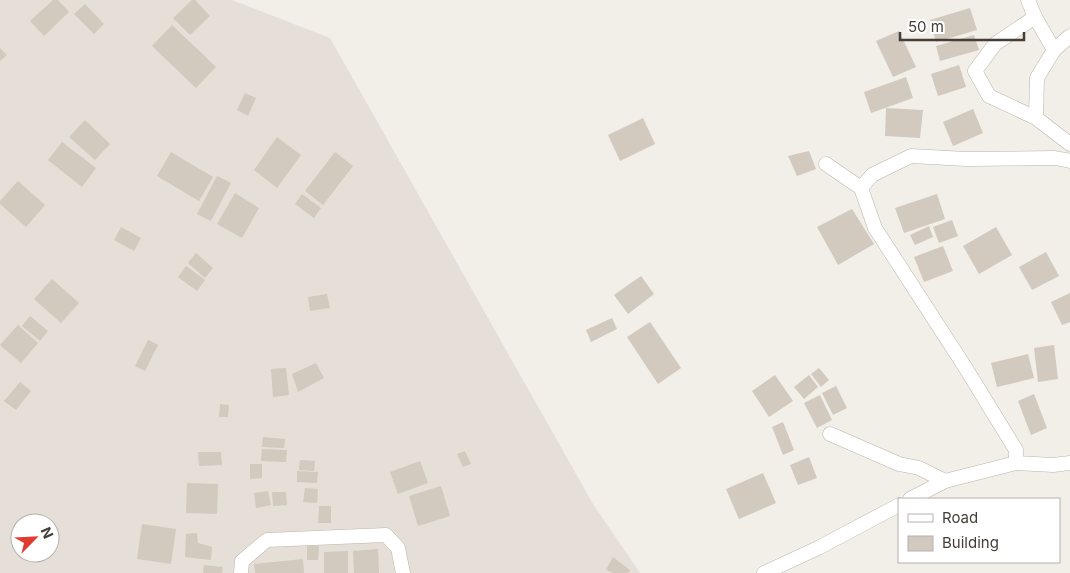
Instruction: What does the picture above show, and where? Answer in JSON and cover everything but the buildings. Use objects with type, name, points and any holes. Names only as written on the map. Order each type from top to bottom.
[{"type":"street","points":[[1028,0],[1034,17],[1054,50]]},
{"type":"street","points":[[1034,17],[995,44],[975,71],[989,96],[1036,118],[1070,144]]},
{"type":"street","points":[[1036,118],[1037,78],[1054,50],[1070,36]]},
{"type":"street","points":[[861,188],[872,175],[911,156],[966,159],[1055,158],[1070,161]]},
{"type":"street","points":[[826,164],[861,188],[875,228],[1016,450],[1016,463]]},
{"type":"street","points":[[830,434],[899,464],[919,468],[945,481]]},
{"type":"street","points":[[912,498],[945,481],[1016,463],[1053,465],[1070,463]]},
{"type":"street","points":[[764,573],[818,548],[898,506]]},
{"type":"street","points":[[241,573],[242,561],[267,540],[386,535],[398,548],[402,573]]},
{"type":"shaded area","points":[[0,0],[232,0],[330,38],[593,504],[640,573],[0,573]]}]
